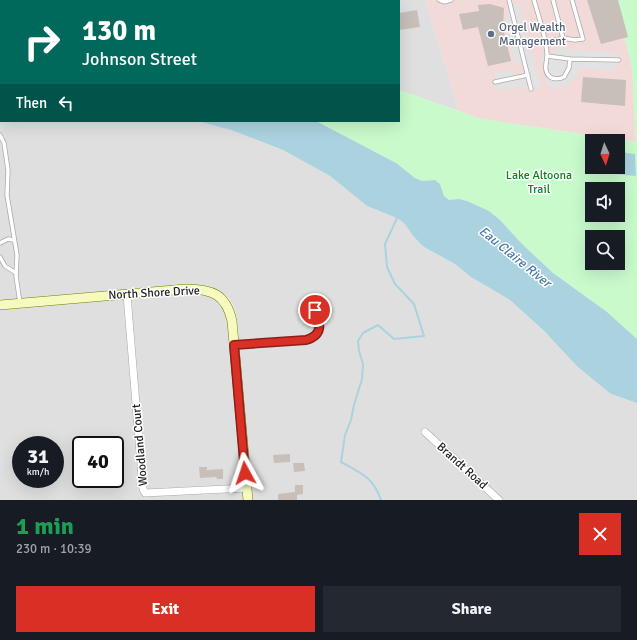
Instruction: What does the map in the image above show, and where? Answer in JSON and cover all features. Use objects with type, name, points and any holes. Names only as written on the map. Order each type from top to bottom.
[{"type":"street","name":"North Shore Drive","points":[[0,305],[196,289],[215,293],[225,302],[232,321],[248,500]]},
{"type":"street","name":"Woodland Court","points":[[127,294],[143,489],[145,493],[246,488]]},
{"type":"street","points":[[234,345],[306,340],[315,336],[319,328],[319,319],[315,310]]},
{"type":"street","name":"Brandt Road","points":[[424,432],[499,500]]},
{"type":"lane","points":[[439,0],[444,2],[451,0]]},
{"type":"lane","points":[[508,0],[531,89]]},
{"type":"lane","points":[[534,0],[545,43],[547,56],[545,62],[549,76],[554,78],[564,77],[568,74],[570,58]]},
{"type":"lane","points":[[553,0],[563,38]]},
{"type":"lane","points":[[545,43],[563,38],[575,40],[583,38],[572,0]]},
{"type":"lane","points":[[547,56],[619,60]]},
{"type":"lane","points":[[495,82],[528,74]]},
{"type":"lane","points":[[0,135],[4,143],[8,170],[7,195],[17,256],[16,273],[20,304]]},
{"type":"lane","points":[[0,243],[8,239],[14,240]]},
{"type":"lane","points":[[0,257],[5,266],[16,273]]},
{"type":"shaded area","points":[[400,0],[425,0],[459,111],[400,90]]},
{"type":"shaded area","points":[[425,0],[616,0],[632,68],[636,142],[625,140],[625,134],[585,134],[481,119],[459,111]]},
{"type":"shaded area","points":[[520,4],[541,88],[528,91],[527,88],[522,89],[521,86],[498,91],[494,73],[510,70],[512,75],[524,72],[522,64],[515,65],[504,19],[509,18],[506,7]]},
{"type":"shaded area","points":[[556,48],[619,53],[619,65],[615,65],[615,71],[580,68],[578,75],[569,85],[561,88],[553,88],[547,84],[541,61],[543,53],[555,53]]},
{"type":"shaded area","points":[[0,122],[201,122],[231,130],[283,150],[330,176],[367,206],[394,216],[404,223],[414,237],[424,247],[455,264],[471,277],[510,300],[611,394],[637,403],[637,500],[252,500],[247,458],[238,327],[233,305],[229,298],[224,294],[210,287],[0,302]]},
{"type":"shaded area","points":[[195,293],[214,297],[223,304],[229,324],[244,500],[0,500],[0,309]]},
{"type":"green space","name":"Lake Altoona Trail","points":[[616,0],[637,0],[637,339],[607,312],[553,273],[489,211],[467,201],[459,199],[449,200],[444,196],[440,184],[435,180],[422,181],[415,178],[396,163],[318,122],[400,122],[400,90],[481,119],[585,134],[585,174],[625,174],[625,140],[636,142],[632,68]]},
{"type":"water","name":"Eau Claire River","points":[[201,122],[318,122],[396,163],[415,178],[422,181],[435,180],[440,184],[444,196],[449,200],[459,199],[467,201],[489,211],[553,273],[607,312],[637,339],[637,403],[611,394],[578,367],[545,332],[510,300],[471,277],[455,264],[424,247],[414,237],[404,223],[397,218],[367,206],[330,176],[283,150],[231,130]]},
{"type":"water","points":[[625,153],[635,154],[636,176],[615,174],[625,174]]},
{"type":"building","points":[[587,0],[618,0],[628,37],[601,44]]},
{"type":"building","points":[[490,4],[504,8],[503,28],[511,61],[488,66],[478,27],[463,30],[459,14],[479,11],[478,5]]},
{"type":"building","points":[[417,10],[420,27],[400,30],[400,13]]},
{"type":"building","points":[[583,77],[626,80],[625,106],[581,102]]},
{"type":"building","points":[[290,454],[290,462],[274,463],[273,455]]},
{"type":"building","points":[[293,463],[304,463],[305,471],[294,472]]},
{"type":"building","points":[[199,467],[207,467],[207,470],[223,469],[223,479],[217,479],[216,477],[200,478]]},
{"type":"building","points":[[295,485],[303,485],[303,494],[297,495],[297,500],[278,500],[278,494],[295,492]]},
{"type":"waterway","points":[[381,500],[378,492],[366,476],[341,462],[345,435],[351,420],[362,379],[363,364],[358,341],[363,333],[378,325],[394,339],[424,336],[414,304],[395,284],[387,267],[385,244],[398,216]]},
{"type":"place","name":"Orgel Wealth Management","points":[[491,34]]},
{"type":"route","points":[[245,473],[234,345],[306,340],[315,336],[318,332],[319,319],[315,310]]}]
